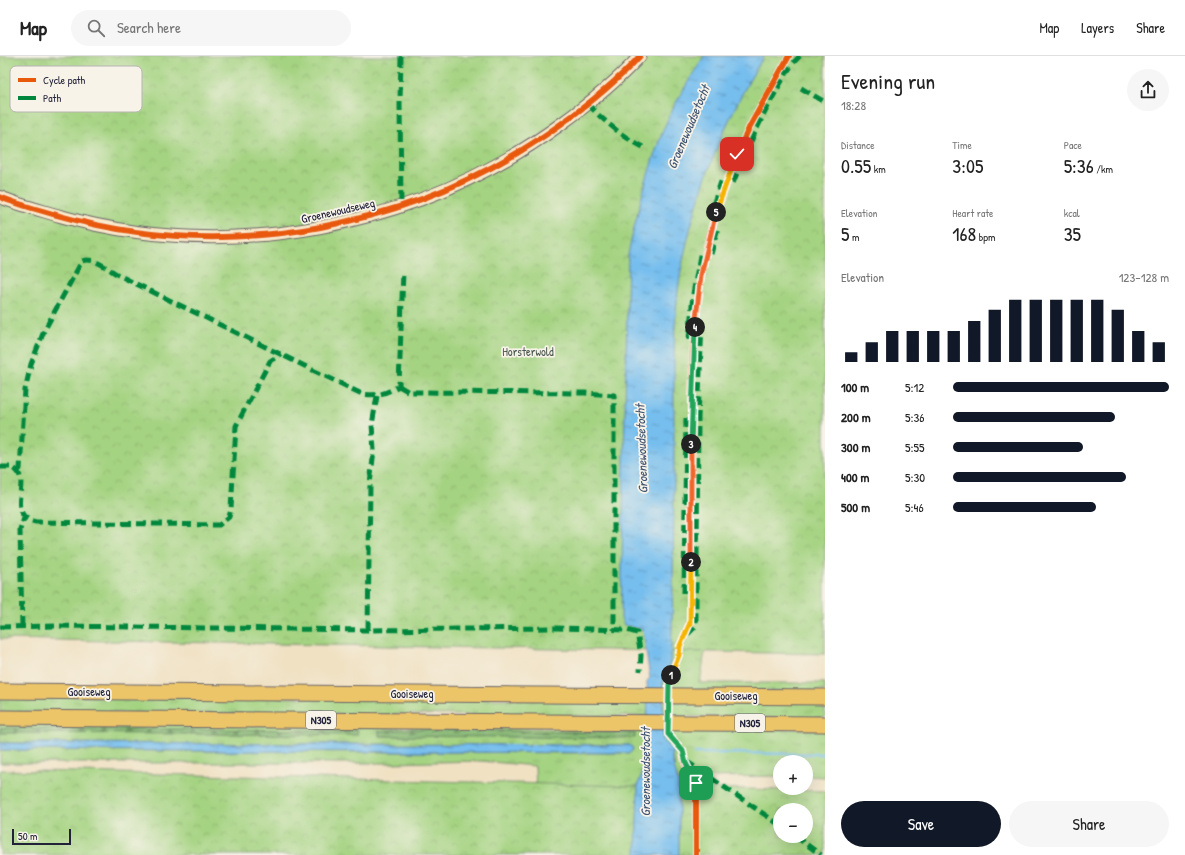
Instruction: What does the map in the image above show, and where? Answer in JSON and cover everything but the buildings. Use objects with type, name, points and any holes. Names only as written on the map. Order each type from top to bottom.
[{"type":"highway","name":"Gooiseweg","points":[[0,691],[825,697]]},
{"type":"highway","name":"N305","points":[[0,718],[825,724]]},
{"type":"street","name":"Groenewoudseweg","points":[[0,197],[91,225],[156,235],[258,236],[294,232],[363,218],[449,189],[513,156],[592,102],[640,56]]},
{"type":"green space","name":"Horsterwold","points":[[0,56],[825,56],[825,654],[0,639]]},
{"type":"green space","points":[[672,630],[705,651],[700,683],[825,683],[825,691],[663,690],[663,675],[666,671]]},
{"type":"green space","points":[[0,696],[648,700],[647,716],[0,712]]},
{"type":"green space","points":[[663,701],[825,701],[825,718],[663,716]]},
{"type":"green space","points":[[0,723],[339,726],[380,728],[420,726],[646,730],[643,774],[638,784],[637,803],[538,843],[535,766],[481,761],[389,763],[0,763],[0,750],[630,753],[633,749],[630,745],[0,743]],"holes":[[[413,729],[635,734],[379,736],[379,731]]]},
{"type":"green space","points":[[0,728],[358,730],[357,735],[0,733]]},
{"type":"green space","points":[[413,729],[635,733],[635,738],[379,736],[379,731]]},
{"type":"green space","points":[[825,729],[825,777],[813,776],[813,755],[773,755],[773,776],[704,777],[679,855],[674,763],[672,760],[672,750],[663,740],[663,730]]},
{"type":"green space","points":[[0,770],[773,790],[773,795],[813,795],[813,791],[825,791],[825,855],[0,855]]},
{"type":"water","name":"Groenewoudsetocht","points":[[704,56],[764,56],[736,106],[712,160],[694,215],[678,288],[674,339],[674,546],[672,630],[670,664],[663,675],[663,740],[672,750],[672,760],[679,784],[679,855],[636,855],[638,784],[642,774],[646,748],[647,681],[650,678],[643,630],[624,625],[621,618],[628,255],[643,191],[664,128],[677,100]]},
{"type":"water","points":[[0,743],[630,745],[633,749],[630,753],[0,750]]},
{"type":"waterway","points":[[695,753],[825,754]]},
{"type":"marked path","points":[[401,56],[401,206]]},
{"type":"marked path","points":[[733,183],[752,139],[773,97],[788,70],[800,56]]},
{"type":"marked path","points":[[801,88],[825,102]]},
{"type":"marked path","points":[[588,104],[616,130],[631,141],[647,149]]},
{"type":"marked path","points":[[713,205],[722,179]]},
{"type":"marked path","points":[[711,254],[718,227]]},
{"type":"marked path","points":[[689,339],[693,294],[701,250]]},
{"type":"marked path","points":[[17,471],[20,469],[25,390],[31,364],[44,331],[82,261],[91,260],[96,262],[118,275],[362,394],[373,395],[385,393],[399,386],[403,271]]},
{"type":"marked path","points":[[697,557],[698,418],[702,323]]},
{"type":"marked path","points":[[0,467],[12,467],[18,472],[21,480],[21,512],[26,518],[36,522],[219,525],[229,517],[231,509],[236,426],[270,361],[281,354]]},
{"type":"marked path","points":[[399,386],[409,392],[585,393],[614,395],[614,630]]},
{"type":"marked path","points":[[377,396],[372,425],[374,450],[370,484],[368,630],[558,628],[627,630],[637,633],[641,655],[640,671]]},
{"type":"marked path","points":[[684,593],[686,417]]},
{"type":"marked path","points":[[22,627],[20,530],[24,518]]},
{"type":"marked path","points":[[688,634],[696,626],[696,571]]},
{"type":"marked path","points":[[0,627],[56,626],[368,630]]},
{"type":"marked path","points":[[686,761],[773,820]]},
{"type":"marked path","points":[[805,843],[821,855]]},
{"type":"cycle path","points":[[0,197],[60,216],[124,230],[190,236],[256,235],[321,227],[384,211],[446,189],[505,160],[582,109],[612,84],[640,56]]},
{"type":"cycle path","points":[[696,855],[696,783],[685,763],[683,751],[668,734],[669,679],[679,655],[680,646],[690,623],[693,350],[701,275],[709,237],[737,154],[750,126],[789,56]]},
{"type":"route","points":[[696,783],[695,778],[686,763],[683,751],[668,734],[669,684],[679,655],[680,646],[689,630],[690,623],[693,350],[701,275],[709,238],[718,207],[737,154]]}]
